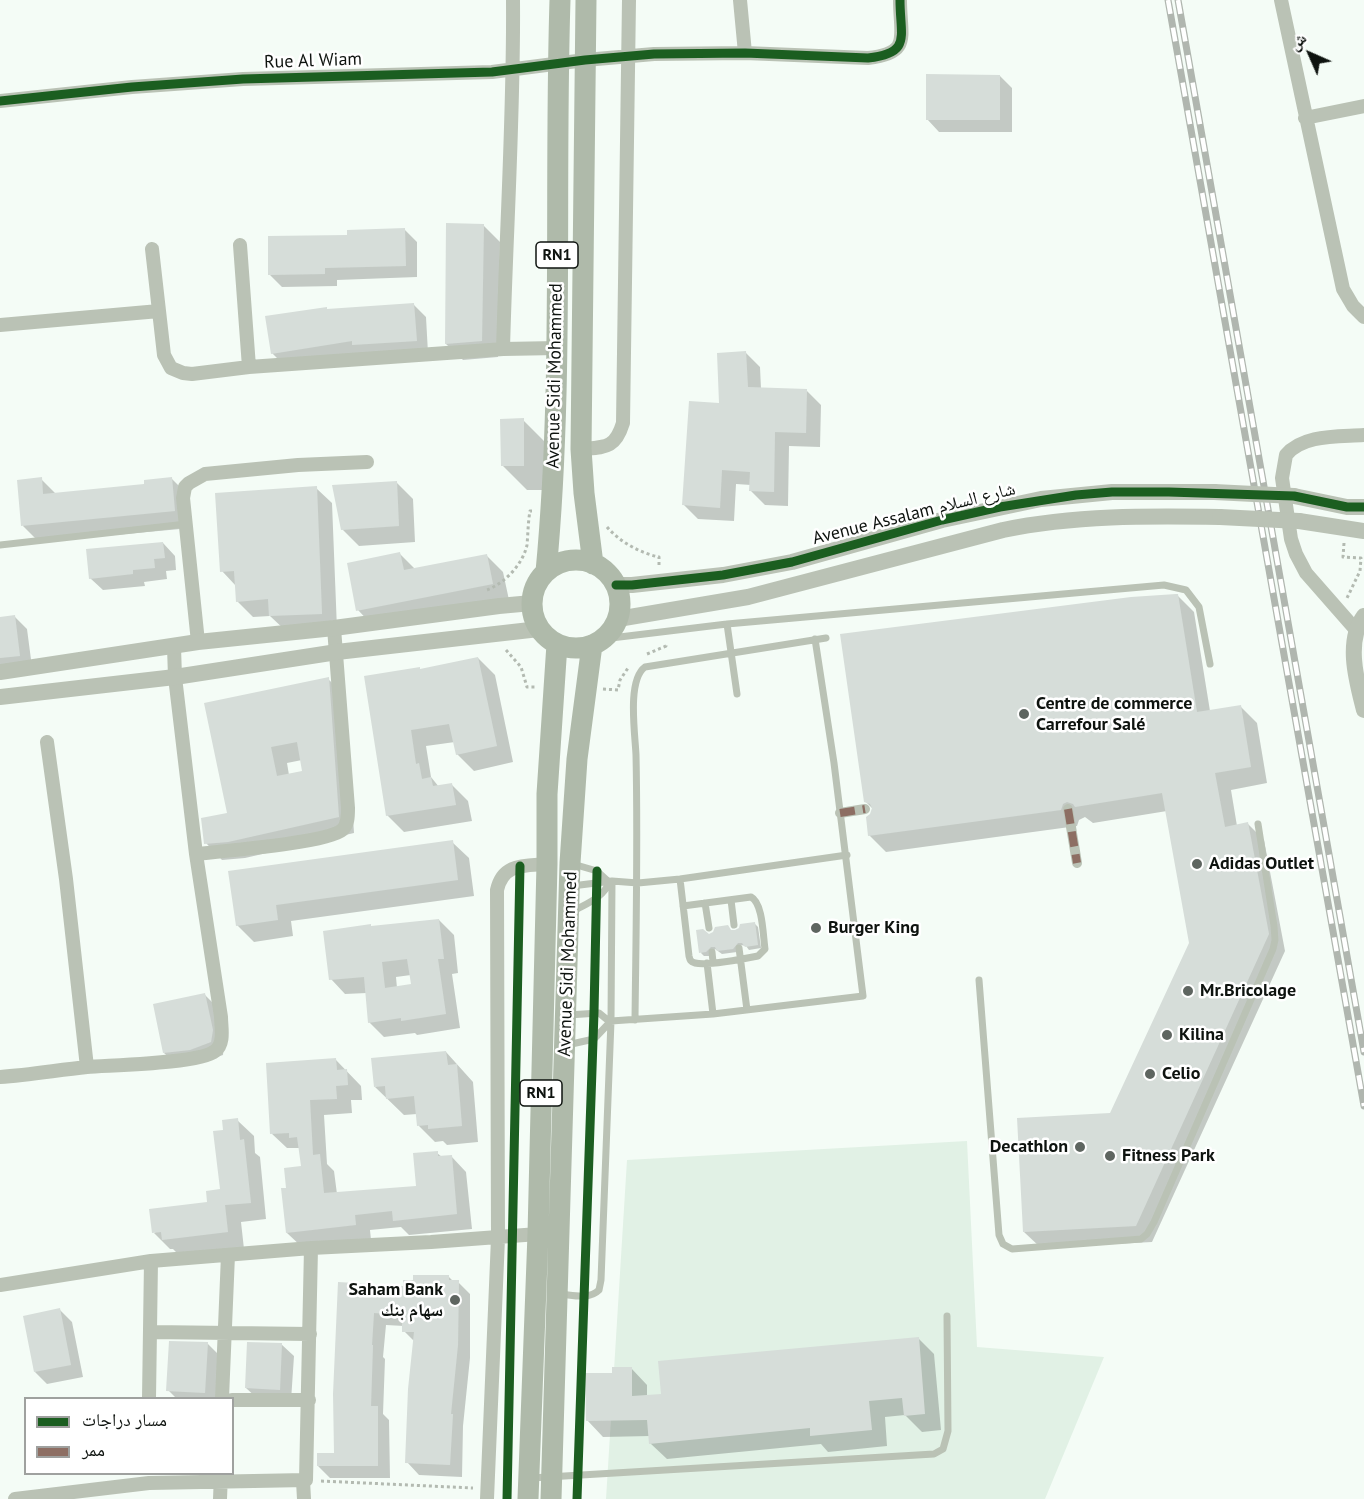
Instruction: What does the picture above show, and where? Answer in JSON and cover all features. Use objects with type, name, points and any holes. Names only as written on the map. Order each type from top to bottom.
[{"type":"main road","name":"Avenue Sidi Mohammed","points":[[546,572],[551,510],[556,348],[560,0]]},
{"type":"main road","name":"Avenue Sidi Mohammed","points":[[586,0],[581,448],[593,564]]},
{"type":"main road","points":[[546,572],[554,566],[569,561],[584,561],[593,564],[608,574],[616,585],[620,600],[618,619]]},
{"type":"main road","name":"RN1","points":[[532,603],[535,588],[546,572]]},
{"type":"main road","points":[[532,603],[533,617],[539,628],[557,644],[575,649],[598,642]]},
{"type":"main road","name":"RN1","points":[[598,642],[610,632],[618,619]]},
{"type":"main road","name":"Avenue Sidi Mohammed","points":[[551,1499],[570,863],[577,759],[598,642]]},
{"type":"main road","name":"Avenue Sidi Mohammed","points":[[528,1499],[538,1234],[547,794],[557,644]]},
{"type":"street","points":[[503,350],[506,224],[514,69],[513,0]]},
{"type":"street","points":[[581,448],[606,447],[620,434],[623,423],[629,0]]},
{"type":"street","points":[[740,0],[745,53]]},
{"type":"street","name":"Rue Al Wiam","points":[[0,101],[132,87],[243,79],[492,72],[663,53],[745,53],[868,58],[886,56],[895,52],[900,45],[900,0]]},
{"type":"street","points":[[1281,0],[1343,290],[1353,306],[1364,317]]},
{"type":"street","points":[[1305,118],[1364,106]]},
{"type":"street","points":[[240,244],[249,367]]},
{"type":"street","points":[[152,249],[164,355],[171,368],[183,373],[556,348]]},
{"type":"street","points":[[0,325],[159,310]]},
{"type":"street","points":[[1364,435],[1306,441],[1288,452],[1283,463],[1282,478],[1294,520],[1291,539],[1301,565],[1340,613],[1360,623],[1354,640],[1358,684],[1364,710]]},
{"type":"street","points":[[198,642],[183,498],[185,487],[194,479],[206,474],[298,465],[367,462]]},
{"type":"street","name":"Avenue Assalam شارع السلام","points":[[616,585],[723,575],[792,562],[942,520],[1041,499],[1112,492],[1214,492],[1294,496],[1347,507],[1364,507]]},
{"type":"street","name":"Avenue Assalam شارع السلام","points":[[618,619],[748,597],[1003,530],[1040,523],[1147,516],[1220,517],[1294,520],[1364,531]]},
{"type":"street","points":[[0,672],[198,642],[532,603]]},
{"type":"street","points":[[196,854],[320,839],[343,829],[348,818],[348,808],[337,651],[333,628]]},
{"type":"street","points":[[0,697],[175,676],[337,651],[539,628]]},
{"type":"street","points":[[0,1077],[87,1067],[194,1059],[212,1053],[221,1043],[221,1017],[196,854],[175,676],[174,647]]},
{"type":"street","points":[[47,742],[66,879],[87,1067]]},
{"type":"street","points":[[840,813],[865,809]]},
{"type":"street","points":[[1068,809],[1077,863]]},
{"type":"street","name":"Avenue Sidi Mohammed","points":[[487,1494],[498,1238],[497,890],[504,873],[520,866],[547,864]]},
{"type":"street","points":[[0,1286],[151,1262],[311,1248],[538,1234]]},
{"type":"street","points":[[303,1499],[309,1400],[311,1248]]},
{"type":"street","points":[[222,1397],[228,1255]]},
{"type":"street","points":[[149,1397],[151,1262]]},
{"type":"street","points":[[151,1332],[310,1334]]},
{"type":"street","points":[[234,1400],[309,1400]]},
{"type":"street","points":[[15,1499],[84,1495],[149,1478],[221,1477],[305,1480]]},
{"type":"street","points":[[220,1499],[221,1477]]},
{"type":"lane","points":[[0,546],[186,524]]},
{"type":"lane","points":[[598,642],[727,624],[1164,585],[1186,590],[1199,607],[1210,664]]},
{"type":"lane","points":[[727,624],[737,694]]},
{"type":"lane","points":[[634,1020],[638,883],[634,709],[637,675],[645,667],[826,638]]},
{"type":"lane","points":[[566,1045],[594,1039],[610,1022],[713,1014],[863,996],[847,855],[815,639]]},
{"type":"lane","points":[[979,980],[999,1235],[1003,1244],[1012,1249],[1141,1239],[1154,1222],[1273,949],[1274,926],[1258,824]]},
{"type":"lane","points":[[570,886],[680,879],[847,855]]},
{"type":"lane","points":[[557,1293],[585,1296],[595,1294],[599,1290],[610,1022],[610,882],[597,871],[570,863]]},
{"type":"lane","points":[[680,879],[682,906],[690,960],[695,963],[710,963],[740,959],[758,956],[765,949],[756,899],[751,897],[682,906]]},
{"type":"lane","points":[[569,913],[597,898],[610,882]]},
{"type":"lane","points":[[731,900],[734,925]]},
{"type":"lane","points":[[705,903],[709,928]]},
{"type":"lane","points":[[739,948],[747,1010]]},
{"type":"lane","points":[[712,952],[710,963],[713,1014]]},
{"type":"lane","points":[[566,1015],[599,1013],[610,1022]]},
{"type":"lane","points":[[528,1478],[934,1454],[943,1449],[948,1431],[947,1316]]},
{"type":"path","points":[[472,610],[470,596],[496,586],[521,559],[526,547],[530,511],[551,510]]},
{"type":"path","points":[[606,526],[623,541],[643,552],[659,557],[658,582]]},
{"type":"path","points":[[1340,613],[1360,571],[1361,558],[1343,557],[1344,528]]},
{"type":"path","points":[[504,648],[521,667],[526,687],[553,686]]},
{"type":"path","points":[[305,1480],[487,1494]]},
{"type":"shaded area","points":[[967,1141],[977,1347],[1104,1357],[1045,1499],[606,1499],[627,1160]]},
{"type":"building","points":[[926,74],[1000,75],[1000,120],[926,120]]},
{"type":"building","points":[[446,223],[484,224],[482,341],[445,344]]},
{"type":"building","points":[[405,228],[406,266],[325,268],[325,274],[268,275],[268,236],[347,235],[347,230]]},
{"type":"building","points":[[414,303],[417,341],[352,345],[352,341],[271,354],[265,316],[327,307],[327,309]]},
{"type":"building","points":[[746,351],[748,387],[807,389],[806,433],[775,432],[774,492],[749,491],[750,472],[722,470],[720,508],[682,505],[689,401],[719,403],[717,353]]},
{"type":"building","points":[[524,418],[524,466],[501,466],[500,419]]},
{"type":"building","points":[[42,477],[43,494],[144,484],[144,480],[172,477],[175,511],[21,526],[17,480]]},
{"type":"building","points":[[397,481],[399,526],[341,530],[332,485]]},
{"type":"building","points":[[317,486],[322,614],[269,616],[268,599],[236,602],[234,571],[220,572],[215,493]]},
{"type":"building","points":[[163,542],[165,558],[154,559],[155,568],[133,570],[133,574],[89,579],[86,549]]},
{"type":"building","points":[[400,552],[404,570],[487,554],[493,584],[356,611],[347,563]]},
{"type":"building","name":"Centre de commerce Carrefour Salé","points":[[1178,594],[1197,712],[1241,705],[1251,767],[1215,773],[1225,827],[1248,822],[1269,934],[1136,1226],[1023,1232],[1017,1118],[1110,1113],[1189,943],[1162,793],[1075,807],[1067,802],[1063,804],[1061,810],[868,836],[866,817],[872,808],[870,804],[864,802],[840,634],[1131,597]]},
{"type":"building","points":[[15,615],[20,656],[0,658],[0,617]]},
{"type":"building","points":[[478,657],[497,746],[456,755],[449,724],[411,730],[416,764],[419,763],[422,779],[431,777],[433,786],[452,783],[456,805],[386,816],[364,676],[420,667],[420,669]]},
{"type":"building","points":[[329,677],[339,817],[228,842],[204,844],[201,818],[227,813],[204,703]],"holes":[[[297,742],[302,771],[277,776],[271,747]]]},
{"type":"building","points":[[453,840],[458,880],[276,905],[278,920],[236,926],[228,871]]},
{"type":"building","points":[[439,919],[444,959],[438,959],[446,1014],[368,1023],[364,977],[329,980],[323,931],[371,924],[371,926]],"holes":[[[407,959],[411,984],[385,988],[382,962]]]},
{"type":"building","points":[[755,922],[758,945],[745,947],[742,943],[738,943],[733,949],[717,951],[715,947],[711,947],[706,952],[699,953],[696,930],[703,929],[709,934],[715,927],[728,925],[731,930],[735,930],[740,924]]},
{"type":"building","points":[[205,993],[213,1030],[211,1042],[190,1050],[163,1053],[153,1004]]},
{"type":"building","points":[[446,1051],[448,1065],[457,1064],[462,1126],[428,1129],[428,1125],[417,1126],[414,1096],[386,1099],[385,1086],[374,1087],[371,1058]]},
{"type":"building","points":[[336,1058],[337,1070],[347,1069],[348,1085],[336,1086],[337,1099],[310,1100],[313,1155],[320,1154],[324,1193],[416,1186],[413,1153],[438,1151],[438,1156],[452,1155],[457,1214],[393,1221],[392,1211],[355,1215],[356,1225],[286,1233],[281,1188],[286,1188],[284,1168],[301,1166],[297,1137],[289,1138],[289,1133],[270,1134],[266,1063]]},
{"type":"building","points":[[238,1118],[240,1140],[244,1139],[251,1203],[225,1205],[228,1232],[162,1240],[161,1232],[152,1233],[149,1209],[207,1202],[206,1191],[220,1189],[213,1131],[223,1130],[222,1120]]},
{"type":"building","points":[[413,1275],[449,1275],[449,1280],[459,1280],[458,1345],[451,1414],[453,1414],[450,1465],[405,1463],[408,1389],[414,1332],[402,1332],[402,1315],[374,1313],[371,1406],[378,1406],[378,1466],[317,1466],[317,1453],[334,1453],[333,1394],[338,1282],[403,1286],[403,1280],[413,1280]]},
{"type":"building","points":[[60,1308],[71,1365],[34,1372],[23,1316]]},
{"type":"building","points":[[919,1337],[925,1414],[904,1416],[902,1398],[869,1401],[872,1430],[810,1436],[810,1428],[649,1444],[647,1420],[586,1421],[585,1373],[612,1373],[612,1367],[632,1367],[632,1396],[661,1394],[658,1361]]},
{"type":"building","points":[[169,1341],[208,1342],[205,1393],[166,1391]]},
{"type":"building","points":[[247,1342],[282,1343],[280,1390],[245,1388]]},
{"type":"railway","points":[[1168,0],[1364,1106]]},
{"type":"railway","points":[[1178,0],[1364,1052]]},
{"type":"marked path","points":[[840,813],[865,809]]},
{"type":"marked path","points":[[1068,809],[1077,863]]},
{"type":"cycle path","points":[[0,101],[132,87],[243,79],[492,72],[654,54],[745,53],[868,58],[882,56],[897,47],[901,33],[900,0]]},
{"type":"cycle path","points":[[616,585],[723,575],[792,562],[942,520],[1000,507],[1076,495],[1112,492],[1169,492],[1294,496],[1347,507],[1364,507]]},
{"type":"cycle path","points":[[507,1499],[520,866]]},
{"type":"cycle path","points":[[577,1499],[597,871]]},
{"type":"place","name":"Centre de commerce Carrefour Salé","points":[[1024,714]]},
{"type":"place","name":"Adidas Outlet","points":[[1197,864]]},
{"type":"place","name":"Burger King","points":[[816,928]]},
{"type":"place","name":"Mr.Bricolage","points":[[1188,991]]},
{"type":"place","name":"Kilina","points":[[1167,1035]]},
{"type":"place","name":"Celio","points":[[1150,1074]]},
{"type":"place","name":"Decathlon","points":[[1080,1147]]},
{"type":"place","name":"Fitness Park","points":[[1110,1156]]},
{"type":"place","name":"Saham Bank سهام بنك","points":[[455,1300]]}]
